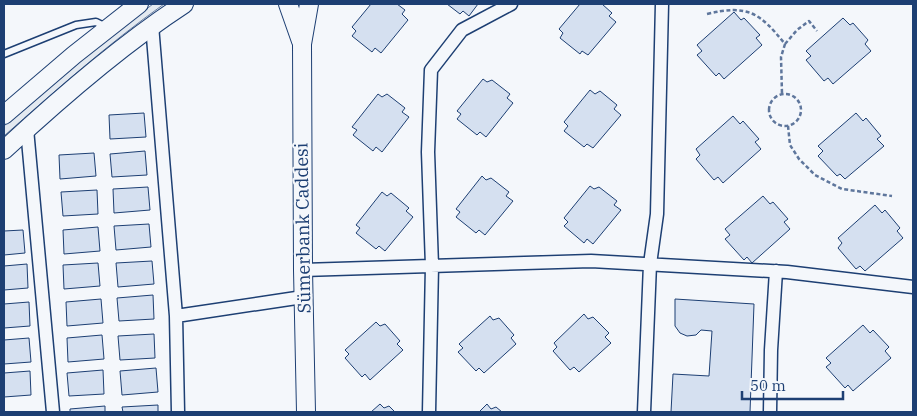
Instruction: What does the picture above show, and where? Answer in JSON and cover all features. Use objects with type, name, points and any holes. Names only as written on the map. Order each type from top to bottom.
[{"type":"main road","points":[[4,115],[108,27],[139,4]]},
{"type":"main road","points":[[4,150],[27,128],[152,25],[184,4]]},
{"type":"main road","points":[[288,4],[302,44]]},
{"type":"main road","points":[[302,44],[309,4]]},
{"type":"main road","name":"Sümerbank Caddesi","points":[[302,44],[303,297],[306,412]]},
{"type":"street","points":[[429,412],[432,266],[428,152],[431,70],[462,30],[511,4]]},
{"type":"street","points":[[644,412],[650,264],[657,214],[662,4]]},
{"type":"street","points":[[152,25],[176,316],[178,412]]},
{"type":"street","points":[[27,128],[53,412]]},
{"type":"street","points":[[303,270],[591,261],[776,271],[913,288]]},
{"type":"street","points":[[770,412],[771,350],[776,271]]},
{"type":"street","points":[[176,316],[303,297]]},
{"type":"lane","points":[[4,54],[76,26],[96,22],[108,27]]},
{"type":"path","points":[[707,14],[722,10],[738,10],[754,14],[768,24],[785,44]]},
{"type":"path","points":[[782,94],[781,57],[785,44],[809,20],[817,31]]},
{"type":"path","points":[[782,94],[793,96],[801,105],[802,110],[798,121],[788,126],[778,125],[769,113],[770,103],[782,94]]},
{"type":"path","points":[[788,126],[790,145],[799,159],[815,175],[842,189],[892,196]]},
{"type":"shaded area","points":[[153,4],[164,4],[102,51],[4,136],[4,126],[79,60]]},
{"type":"building","points":[[371,4],[397,4],[405,10],[402,14],[408,20],[381,53],[375,48],[372,52],[352,36],[356,31],[352,27]]},
{"type":"building","points":[[447,4],[478,4],[469,16],[463,11],[460,14]]},
{"type":"building","points":[[580,4],[602,4],[612,13],[609,16],[616,22],[588,55],[582,51],[580,54],[560,38],[563,33],[559,29]]},
{"type":"building","points":[[734,12],[741,20],[744,18],[760,35],[756,38],[762,45],[724,79],[719,73],[716,76],[697,55],[702,51],[697,45]]},
{"type":"building","points":[[843,18],[850,25],[853,23],[868,40],[865,44],[871,51],[833,84],[828,78],[824,81],[806,60],[811,56],[806,51]]},
{"type":"building","points":[[483,79],[487,82],[492,80],[510,94],[507,98],[513,103],[486,137],[480,132],[477,135],[457,119],[461,114],[457,111]]},
{"type":"building","points":[[590,90],[595,94],[600,91],[617,105],[614,109],[621,115],[593,148],[587,144],[584,147],[564,131],[568,126],[564,122]]},
{"type":"building","points":[[378,94],[382,97],[387,94],[405,108],[402,112],[409,117],[382,152],[376,147],[373,151],[353,135],[357,130],[352,127]]},
{"type":"building","points":[[144,113],[146,137],[110,139],[109,115]]},
{"type":"building","points":[[856,113],[863,121],[866,118],[881,136],[877,139],[884,146],[845,179],[840,174],[837,176],[818,156],[823,151],[818,146]]},
{"type":"building","points":[[733,116],[740,124],[743,121],[759,139],[755,142],[761,149],[723,183],[718,177],[714,180],[696,159],[700,155],[696,149]]},
{"type":"building","points":[[145,151],[147,175],[112,177],[110,154]]},
{"type":"building","points":[[94,153],[96,176],[60,179],[59,155]]},
{"type":"building","points":[[482,176],[486,180],[491,178],[509,192],[506,196],[513,201],[485,235],[479,230],[476,233],[456,217],[460,212],[456,209]]},
{"type":"building","points":[[590,186],[594,189],[599,187],[617,201],[614,205],[621,210],[593,244],[587,239],[584,243],[564,226],[568,222],[564,218]]},
{"type":"building","points":[[148,187],[150,210],[114,213],[113,189]]},
{"type":"building","points":[[97,190],[98,214],[63,216],[61,192]]},
{"type":"building","points":[[382,192],[387,196],[391,193],[409,208],[406,211],[413,217],[385,251],[379,246],[376,249],[356,233],[360,228],[356,225]]},
{"type":"building","points":[[763,196],[770,204],[773,202],[788,219],[784,222],[790,229],[752,263],[747,257],[744,260],[725,239],[730,235],[725,229]]},
{"type":"building","points":[[875,205],[882,213],[885,210],[900,228],[897,231],[903,238],[865,271],[860,266],[856,269],[838,248],[842,243],[838,238]]},
{"type":"building","points":[[149,224],[151,247],[116,250],[114,226]]},
{"type":"building","points":[[98,227],[100,251],[64,254],[63,230]]},
{"type":"building","points":[[23,230],[25,253],[4,255],[4,231]]},
{"type":"building","points":[[152,261],[154,284],[118,287],[116,263]]},
{"type":"building","points":[[98,263],[100,286],[64,289],[63,265]]},
{"type":"building","points":[[27,264],[28,288],[4,290],[4,266]]},
{"type":"building","points":[[153,295],[154,319],[119,321],[117,298]]},
{"type":"building","points":[[101,299],[103,323],[67,326],[66,302]]},
{"type":"building","points":[[675,299],[754,304],[750,412],[671,412],[673,374],[709,376],[712,331],[701,330],[696,335],[687,336],[680,333],[675,326]]},
{"type":"building","points":[[29,302],[30,326],[4,328],[4,304]]},
{"type":"building","points":[[584,314],[588,319],[593,317],[609,333],[605,337],[611,343],[579,372],[574,367],[570,370],[553,351],[557,347],[554,343]]},
{"type":"building","points":[[490,316],[493,320],[499,318],[514,335],[511,338],[516,344],[484,373],[479,368],[476,371],[458,352],[463,348],[459,344]]},
{"type":"building","points":[[376,322],[380,326],[385,324],[400,341],[397,344],[403,350],[370,380],[365,374],[362,377],[345,358],[349,354],[345,350]]},
{"type":"building","points":[[863,325],[870,333],[873,330],[889,347],[885,351],[891,358],[853,391],[848,385],[845,388],[826,367],[831,363],[826,358]]},
{"type":"building","points":[[154,334],[155,358],[120,360],[118,336]]},
{"type":"building","points":[[102,335],[104,359],[68,362],[67,338]]},
{"type":"building","points":[[29,338],[31,362],[4,364],[4,340]]},
{"type":"building","points":[[156,368],[158,392],[122,395],[120,371]]},
{"type":"building","points":[[103,370],[104,394],[69,396],[67,373]]},
{"type":"building","points":[[30,371],[31,395],[4,397],[4,373]]},
{"type":"building","points":[[380,404],[384,408],[389,406],[395,412],[371,412]]},
{"type":"building","points":[[487,404],[491,409],[496,407],[502,412],[479,412]]},
{"type":"building","points":[[158,405],[158,412],[123,412],[122,407]]},
{"type":"building","points":[[105,406],[105,412],[70,412],[70,409]]}]
